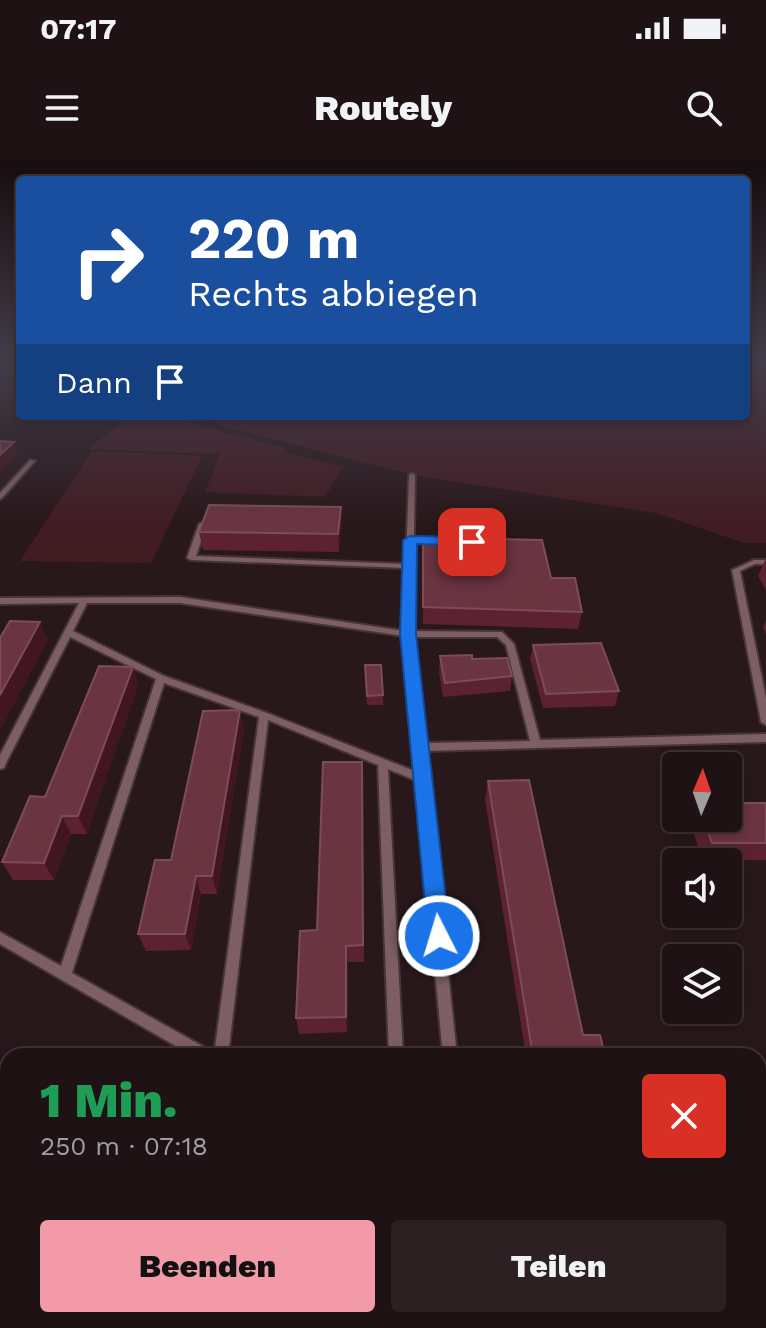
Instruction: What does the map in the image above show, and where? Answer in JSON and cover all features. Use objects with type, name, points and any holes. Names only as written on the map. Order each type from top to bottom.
[{"type":"lane","points":[[0,497],[32,461]]},
{"type":"lane","points":[[412,475],[408,634],[425,780],[449,1048]]},
{"type":"lane","points":[[203,524],[191,558],[409,566]]},
{"type":"lane","points":[[410,540],[425,540]]},
{"type":"lane","points":[[766,562],[754,562],[736,570],[766,722]]},
{"type":"lane","points":[[0,601],[83,603],[180,600],[408,634],[492,633],[505,638],[510,644],[536,745]]},
{"type":"lane","points":[[0,765],[83,603]]},
{"type":"lane","points":[[69,633],[161,678],[264,715],[425,780]]},
{"type":"lane","points":[[65,975],[161,678]]},
{"type":"lane","points":[[222,1048],[264,715]]},
{"type":"lane","points":[[421,747],[766,738]]},
{"type":"lane","points":[[383,762],[396,1048]]},
{"type":"lane","points":[[0,938],[192,1048]]},
{"type":"shaded area","points":[[750,416],[766,416],[766,543],[744,543],[656,513],[412,475],[200,420],[750,420]]},
{"type":"shaded area","points":[[125,420],[178,420],[343,467],[325,497],[205,492],[220,454],[88,449]]},
{"type":"shaded area","points":[[92,451],[202,456],[151,563],[20,561]]},
{"type":"building","points":[[0,441],[14,442],[0,455]]},
{"type":"building","points":[[209,505],[341,507],[338,534],[199,532]]},
{"type":"building","points":[[423,537],[542,540],[551,578],[575,578],[582,612],[423,607]]},
{"type":"building","points":[[10,621],[40,622],[0,695],[0,638]]},
{"type":"building","points":[[601,643],[619,691],[546,694],[533,645]]},
{"type":"building","points":[[472,655],[472,659],[507,658],[512,676],[445,683],[440,656]]},
{"type":"building","points":[[365,665],[381,665],[383,695],[367,696]]},
{"type":"building","points":[[99,666],[133,667],[78,816],[62,816],[44,863],[2,862],[30,796],[45,797]]},
{"type":"building","points":[[240,710],[212,876],[196,876],[185,934],[138,934],[155,860],[171,860],[203,711]]},
{"type":"building","points":[[323,762],[362,762],[363,945],[346,946],[346,1017],[296,1018],[300,931],[317,930]]},
{"type":"building","points":[[529,780],[583,1035],[600,1035],[603,1048],[532,1048],[488,781]]},
{"type":"building","points":[[742,803],[766,803],[766,843],[712,843],[708,832],[742,832]]},
{"type":"route","points":[[439,936],[408,634],[410,540],[472,542]]}]
